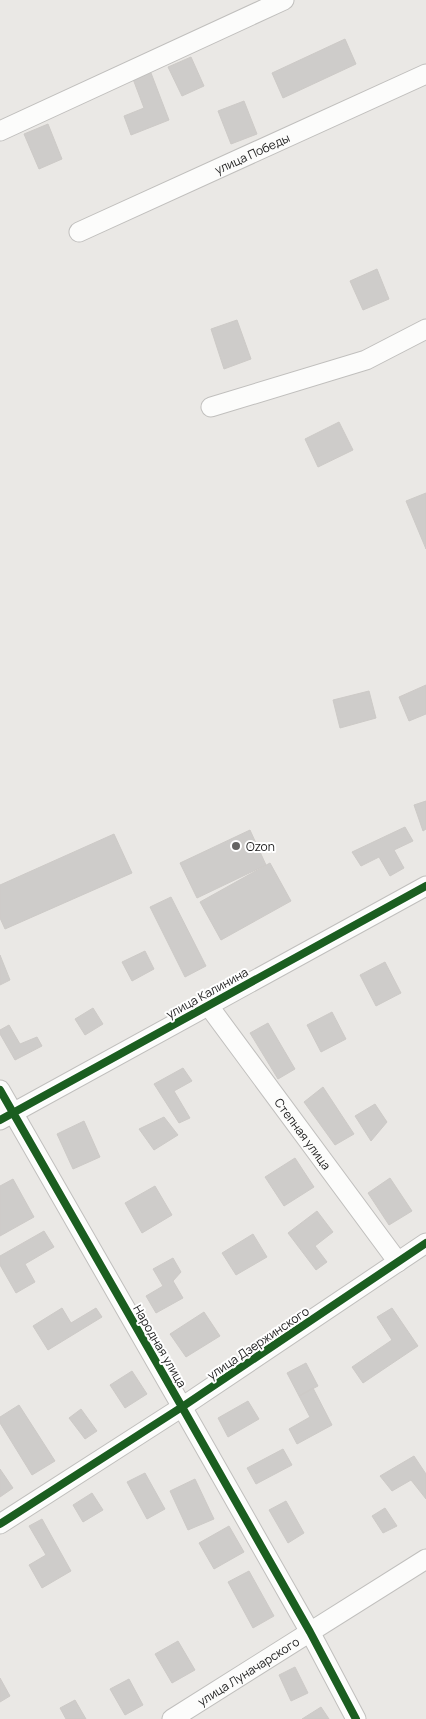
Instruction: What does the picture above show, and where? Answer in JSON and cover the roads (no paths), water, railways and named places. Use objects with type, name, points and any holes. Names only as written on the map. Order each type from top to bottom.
[{"type":"street","points":[[0,131],[284,0]]},
{"type":"street","name":"улица Победы","points":[[79,232],[426,74]]},
{"type":"street","points":[[211,407],[366,360],[426,329]]},
{"type":"street","name":"улица Калинина","points":[[6,1116],[426,886]]},
{"type":"street","name":"Степная улица","points":[[208,1005],[398,1262]]},
{"type":"street","name":"Народная улица","points":[[0,1090],[6,1116],[182,1407],[310,1632],[356,1719]]},
{"type":"street","name":"улица Дзержинского","points":[[0,1524],[182,1407],[426,1243]]},
{"type":"street","name":"улица Луначарского","points":[[172,1719],[426,1559]]},
{"type":"place","name":"Ozon","points":[[236,846]]}]
